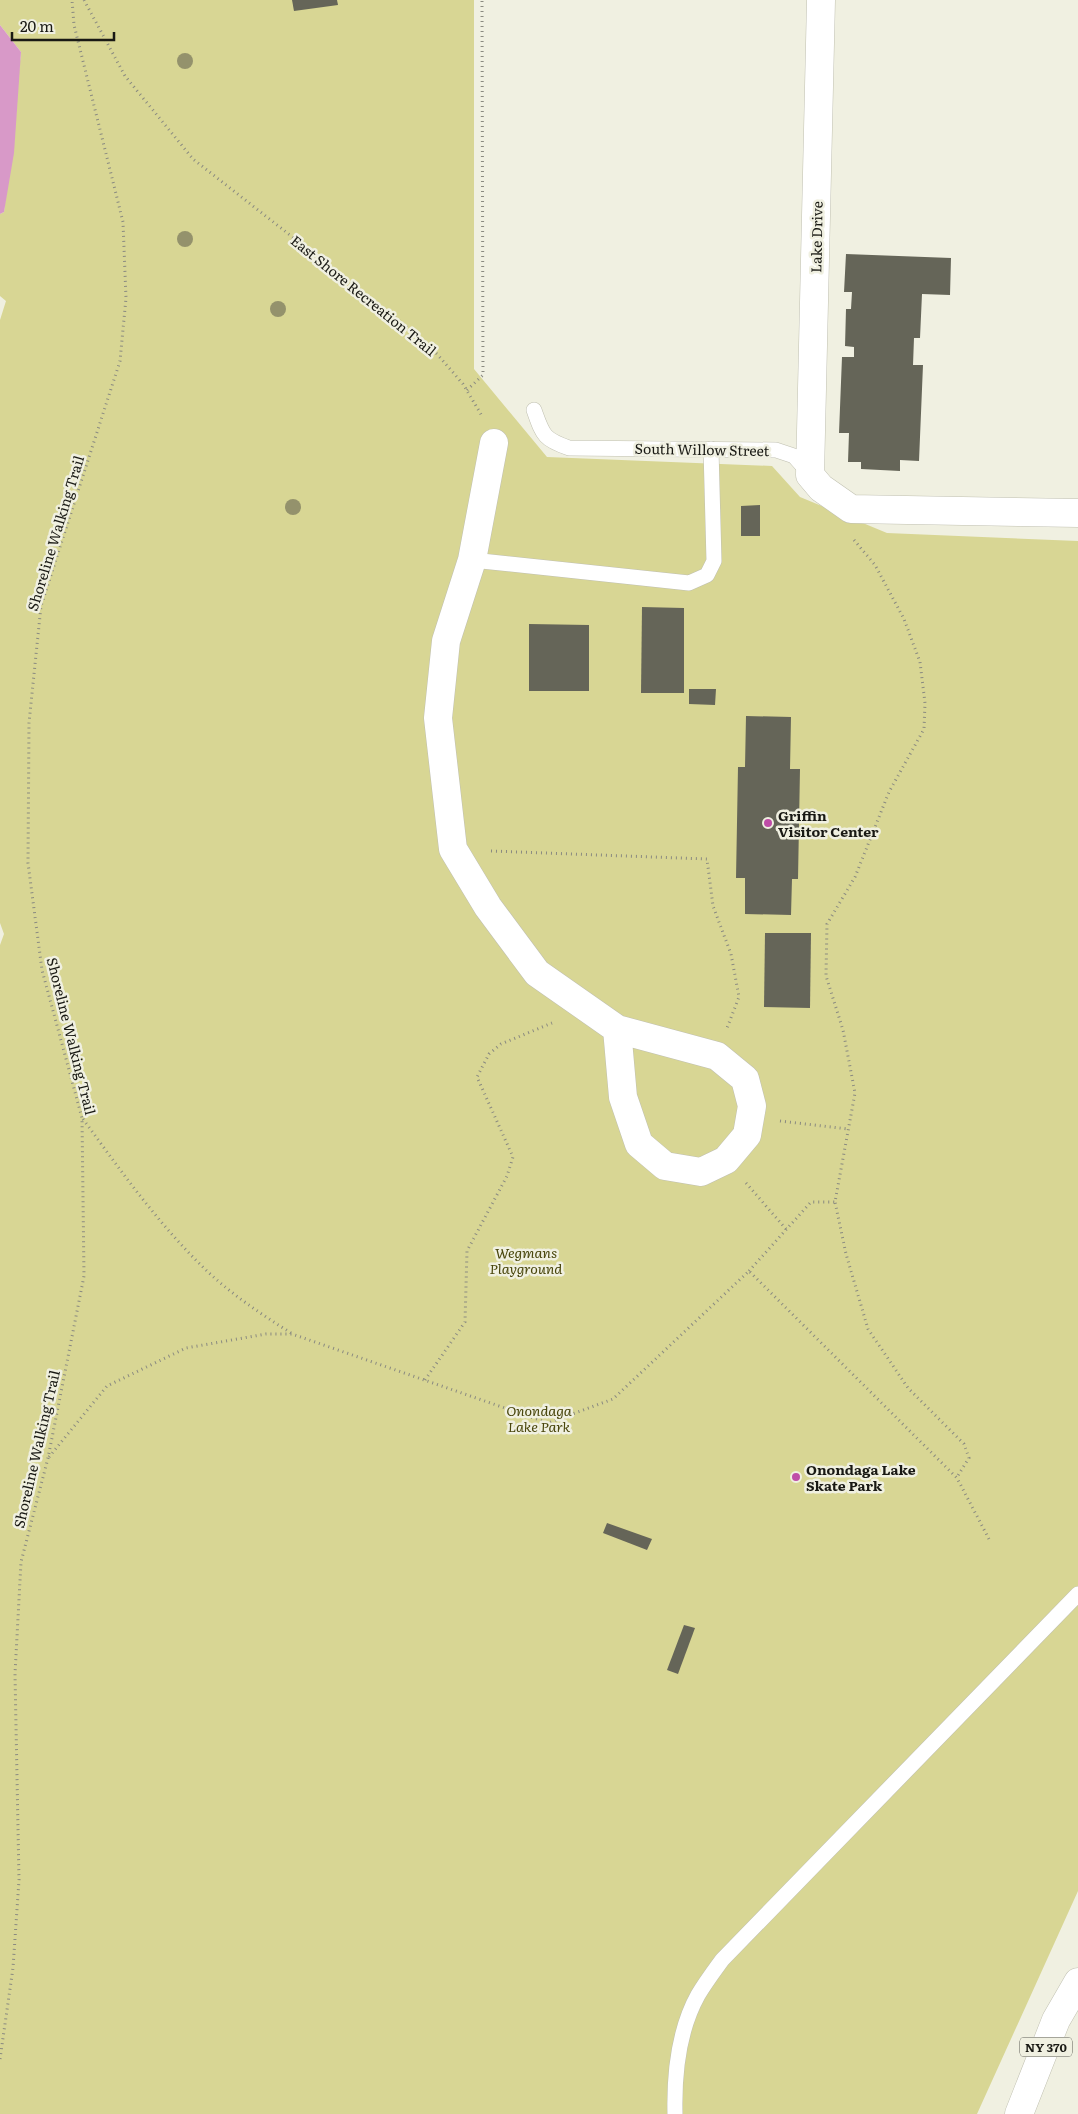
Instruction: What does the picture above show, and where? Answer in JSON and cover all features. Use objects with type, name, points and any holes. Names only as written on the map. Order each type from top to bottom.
[{"type":"street","name":"Lake Drive","points":[[810,475],[821,0]]},
{"type":"street","points":[[494,443],[472,560],[446,641],[438,718],[453,849],[488,906],[537,973],[617,1029],[717,1056],[745,1079],[752,1106],[747,1135],[726,1160],[701,1172],[665,1166],[639,1144],[623,1097],[617,1029]]},
{"type":"street","name":"South Willow Street","points":[[810,475],[821,488],[851,509],[1078,513]]},
{"type":"street","name":"NY 370","points":[[1019,2114],[1056,2020],[1078,1982]]},
{"type":"lane","name":"South Willow Street","points":[[534,410],[543,434],[555,443],[569,448],[776,450],[794,456],[810,475]]},
{"type":"lane","points":[[472,560],[689,583],[707,575],[714,561],[711,449]]},
{"type":"lane","points":[[675,2114],[674,2081],[684,2026],[698,1995],[722,1960],[1078,1594]]},
{"type":"path","name":"Shoreline Walking Trail","points":[[0,2059],[13,1968],[19,1880],[15,1674],[21,1562],[48,1458],[84,1276],[82,1118],[42,970],[28,863],[29,723],[41,606],[120,361],[126,298],[123,222],[74,25],[72,0]]},
{"type":"path","name":"East Shore Recreation Trail","points":[[84,0],[125,76],[193,159],[402,323],[438,354],[468,390],[487,424],[494,443]]},
{"type":"path","points":[[468,390],[483,375],[482,0]]},
{"type":"path","points":[[836,499],[849,534],[875,565],[904,619],[920,662],[924,703],[924,729],[889,792],[855,877],[827,924],[826,976],[844,1030],[855,1093],[835,1202],[846,1254],[868,1329],[908,1388],[964,1444],[969,1458],[956,1478]]},
{"type":"path","points":[[453,849],[707,859],[713,906],[730,954],[739,997],[717,1056]]},
{"type":"path","points":[[426,1380],[465,1322],[467,1252],[507,1176],[513,1157],[477,1077],[489,1054],[501,1044],[557,1021],[570,996]]},
{"type":"path","points":[[750,1117],[848,1130]]},
{"type":"path","points":[[82,1118],[144,1201],[205,1269],[242,1301],[292,1334],[548,1423],[613,1399],[749,1271],[811,1202],[835,1202]]},
{"type":"path","points":[[726,1160],[786,1230]]},
{"type":"path","points":[[749,1271],[956,1478],[990,1541]]},
{"type":"path","points":[[48,1458],[108,1386],[186,1348],[266,1334],[292,1334]]},
{"type":"green space","name":"Onondaga Lake Park","points":[[0,0],[474,0],[474,369],[547,457],[772,466],[800,497],[887,533],[1078,541],[1078,1891],[977,2114],[0,2114],[0,945],[4,934],[0,923],[0,320],[6,301],[0,296],[0,214],[4,212],[21,52],[0,25]]},
{"type":"shaded area","points":[[0,25],[21,52],[14,153],[4,212],[0,214]]},
{"type":"building","points":[[292,0],[337,0],[338,5],[294,11]]},
{"type":"building","points":[[846,254],[951,258],[950,295],[922,294],[920,338],[914,338],[913,365],[923,365],[919,461],[900,460],[900,471],[861,469],[861,462],[848,462],[849,433],[839,433],[842,357],[854,357],[854,347],[845,346],[846,309],[851,309],[852,292],[844,292]]},
{"type":"building","points":[[760,505],[760,536],[741,536],[741,506]]},
{"type":"building","points":[[642,607],[684,608],[684,693],[641,693]]},
{"type":"building","points":[[529,624],[589,625],[589,691],[529,691]]},
{"type":"building","points":[[689,689],[716,689],[715,705],[689,704]]},
{"type":"building","name":"Griffin Visitor Center","points":[[746,716],[791,717],[790,769],[800,769],[798,879],[792,879],[791,915],[745,914],[745,878],[736,878],[738,767],[745,767]]},
{"type":"building","points":[[765,933],[811,933],[810,1008],[764,1007]]},
{"type":"building","points":[[607,1523],[652,1539],[647,1550],[603,1533]]},
{"type":"building","points":[[684,1625],[695,1628],[678,1674],[667,1670]]},
{"type":"place","name":"Griffin Visitor Center","points":[[768,823]]},
{"type":"place","name":"Onondaga Lake Skate Park","points":[[796,1477]]},
{"type":"park label","name":"Wegmans Playground","points":[[526,1260]]}]
